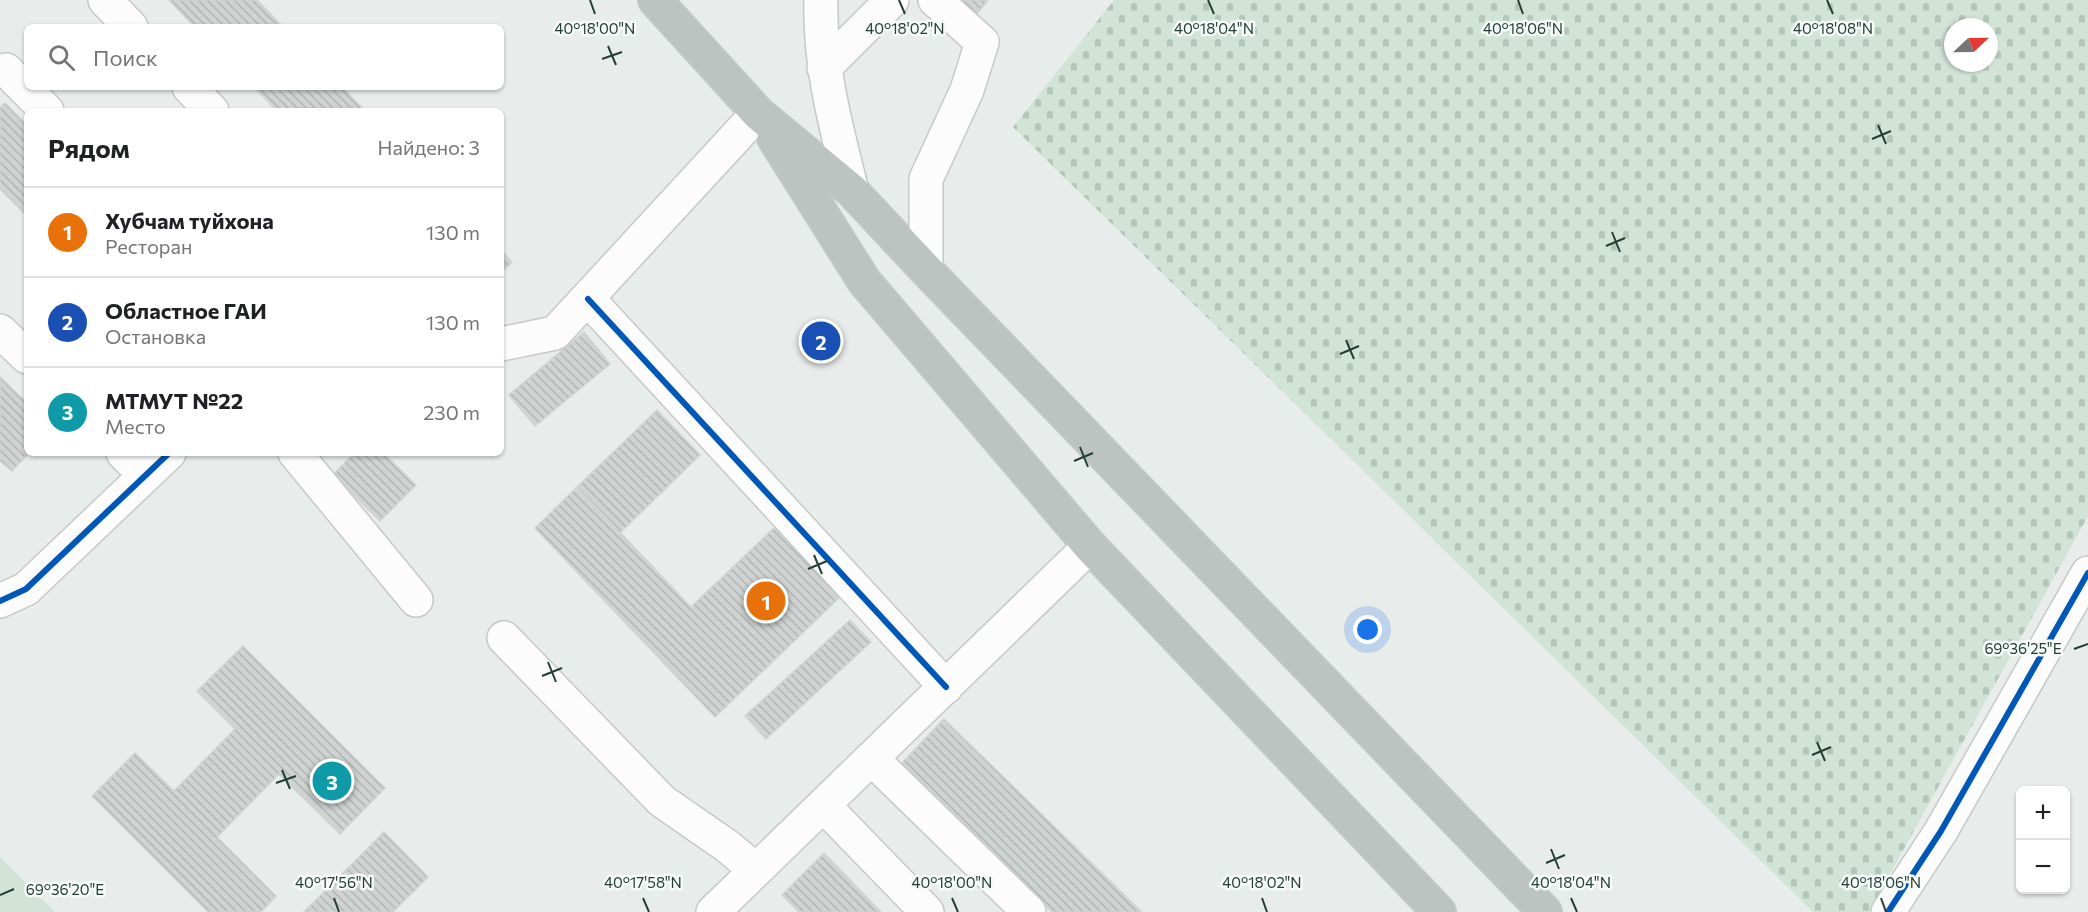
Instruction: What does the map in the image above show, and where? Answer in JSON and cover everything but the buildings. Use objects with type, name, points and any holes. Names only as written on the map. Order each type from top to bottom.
[{"type":"highway","points":[[655,0],[759,113],[852,191],[1545,912]]},
{"type":"highway","points":[[759,113],[864,281],[1090,546],[1439,912]]},
{"type":"street","points":[[105,0],[128,24]]},
{"type":"street","points":[[821,0],[820,32],[824,68],[831,110],[852,191]]},
{"type":"street","points":[[824,68],[892,0]]},
{"type":"street","points":[[926,270],[926,179],[967,90],[982,42],[935,0]]},
{"type":"street","points":[[6,70],[24,88]]},
{"type":"street","points":[[26,90],[44,108]]},
{"type":"street","points":[[192,90],[209,108]]},
{"type":"street","points":[[504,343],[555,333],[759,113]]},
{"type":"street","points":[[588,299],[946,687]]},
{"type":"street","points":[[0,331],[24,354]]},
{"type":"street","points":[[0,601],[26,590],[134,464],[160,456]]},
{"type":"street","points":[[298,456],[416,600]]},
{"type":"street","points":[[713,912],[1090,546]]},
{"type":"street","points":[[1888,912],[1941,831],[2088,573]]},
{"type":"street","points":[[504,638],[662,801],[727,846],[756,870]]},
{"type":"street","points":[[872,759],[1029,912]]},
{"type":"street","points":[[823,805],[927,912]]},
{"type":"green space","points":[[1114,0],[2088,0],[2088,516],[1869,912],[1813,912],[1013,127]]},
{"type":"green space","points":[[0,857],[55,912],[0,912]]},
{"type":"cycle path","points":[[588,299],[946,687]]},
{"type":"cycle path","points":[[0,601],[26,589],[166,456]]},
{"type":"cycle path","points":[[1888,912],[1941,831],[2088,573]]},
{"type":"place","name":"Областное ГАИ","points":[[821,341]]},
{"type":"place","name":"Хубчам туйхона","points":[[766,601]]},
{"type":"place","name":"МТМУТ №22","points":[[332,781]]}]
